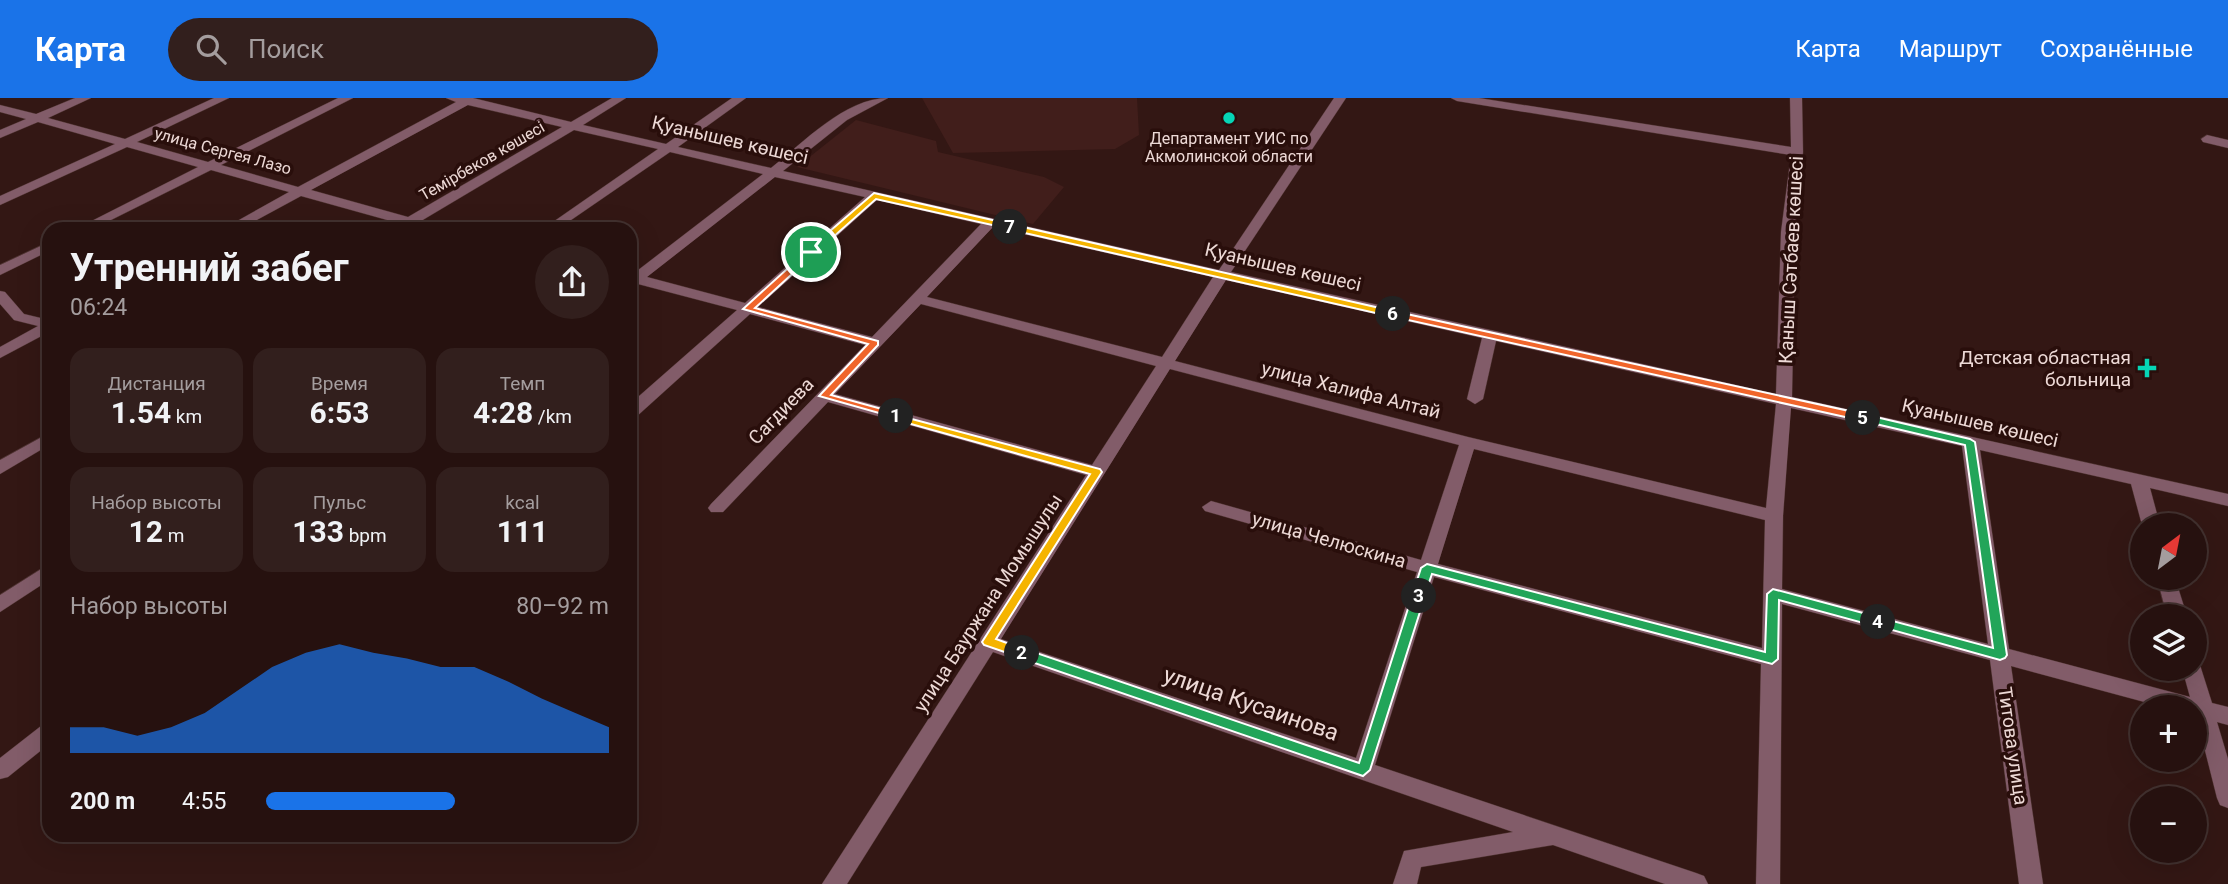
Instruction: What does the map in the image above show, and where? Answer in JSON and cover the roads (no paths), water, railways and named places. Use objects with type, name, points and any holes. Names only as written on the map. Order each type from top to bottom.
[{"type":"street","points":[[0,134],[85,98]]},
{"type":"street","points":[[0,201],[223,98]]},
{"type":"street","points":[[97,222],[347,98]]},
{"type":"street","name":"Темірбеков көшесі","points":[[409,222],[620,98]]},
{"type":"street","points":[[560,222],[740,98]]},
{"type":"street","points":[[637,276],[843,118],[883,98]]},
{"type":"street","name":"улица Бауржана Момышулы","points":[[834,884],[1222,275],[1340,98]]},
{"type":"street","points":[[1457,98],[1569,111],[1797,152]]},
{"type":"street","name":"Қаныш Сәтбаев көшесі","points":[[1768,884],[1774,516],[1784,400],[1788,232],[1797,152],[1796,98]]},
{"type":"street","points":[[243,222],[464,99]]},
{"type":"street","name":"Қуанышев көшесі","points":[[464,99],[874,196],[2228,500]]},
{"type":"street","name":"улица Сергея Лазо","points":[[0,108],[302,190],[391,222]]},
{"type":"street","points":[[2207,139],[2228,144]]},
{"type":"street","points":[[637,407],[874,196]]},
{"type":"street","name":"Сагдиева","points":[[717,508],[991,222]]},
{"type":"street","points":[[0,271],[42,250]]},
{"type":"street","points":[[637,281],[875,343]]},
{"type":"street","points":[[0,295],[19,317],[42,323]]},
{"type":"street","name":"улица Халифа Алтай","points":[[918,299],[1468,442],[1774,516]]},
{"type":"street","points":[[0,353],[42,329]]},
{"type":"street","points":[[1475,399],[1490,336]]},
{"type":"street","points":[[824,396],[1096,472]]},
{"type":"street","points":[[0,468],[42,442]]},
{"type":"street","points":[[1363,770],[1468,442]]},
{"type":"street","name":"Титова улица","points":[[1970,442],[2031,884]]},
{"type":"street","points":[[2138,481],[2147,513]]},
{"type":"street","name":"улица Челюскина","points":[[1211,507],[1427,568],[1772,659]]},
{"type":"street","points":[[0,605],[42,576]]},
{"type":"street","points":[[1773,594],[2151,695]]},
{"type":"street","name":"улица Кусаинова","points":[[988,642],[1696,884]]},
{"type":"street","points":[[2207,710],[2228,716]]},
{"type":"street","points":[[2207,720],[2228,798]]},
{"type":"street","points":[[0,770],[42,737]]},
{"type":"street","points":[[1405,884],[1412,858],[1554,835]]},
{"type":"place","name":"Департамент УИС по Акмолинской области","points":[[1229,118]]},
{"type":"place","name":"Детская областная больница","points":[[2147,368]]}]
